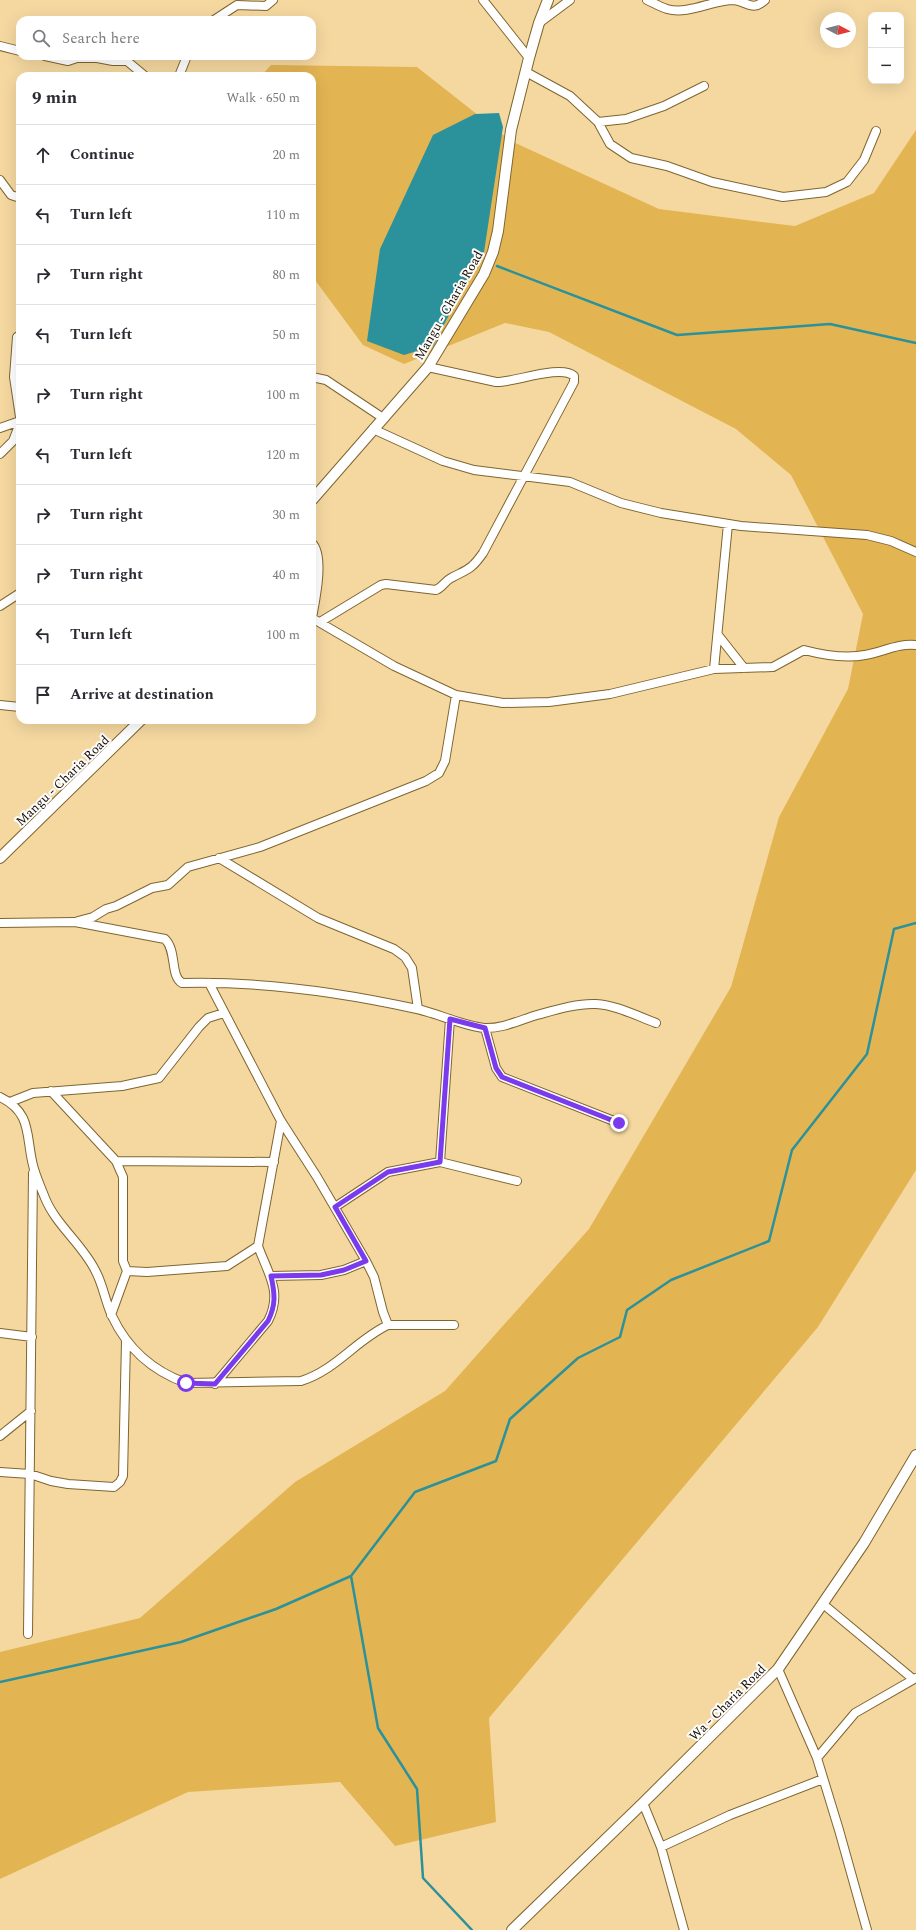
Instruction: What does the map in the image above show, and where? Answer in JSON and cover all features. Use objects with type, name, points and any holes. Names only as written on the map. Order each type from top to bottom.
[{"type":"street","points":[[220,16],[237,5],[266,6],[274,0]]},
{"type":"street","points":[[483,0],[529,58]]},
{"type":"street","name":"Mangu - Charia Road","points":[[316,495],[428,367],[484,274],[493,252],[498,231],[511,130],[529,58],[539,23],[548,0]]},
{"type":"street","points":[[539,23],[570,0]]},
{"type":"street","points":[[647,0],[667,9],[683,10],[716,2],[734,0],[750,6],[760,4],[765,0]]},
{"type":"street","points":[[0,46],[16,49]]},
{"type":"street","points":[[108,60],[127,61],[140,72]]},
{"type":"street","points":[[181,72],[185,60]]},
{"type":"street","points":[[526,72],[570,96],[598,122],[610,144],[631,158],[667,166],[712,182],[783,197],[826,192],[847,182],[864,160],[876,131]]},
{"type":"street","points":[[598,122],[626,119],[664,106],[704,86]]},
{"type":"street","points":[[0,180],[11,195],[16,197]]},
{"type":"street","points":[[16,350],[14,377],[16,389]]},
{"type":"street","points":[[320,622],[381,585],[386,584],[436,590],[450,579],[474,567],[483,553],[523,475],[574,382],[574,376],[566,373],[528,375],[503,383],[428,367]]},
{"type":"street","points":[[316,378],[326,380],[383,418]]},
{"type":"street","points":[[0,428],[16,423]]},
{"type":"street","points":[[373,429],[443,461],[474,470],[570,482],[621,503],[661,513],[728,524],[867,535],[891,541],[916,552]]},
{"type":"street","points":[[0,454],[13,441],[16,433]]},
{"type":"street","points":[[714,669],[728,524]]},
{"type":"street","points":[[316,547],[318,565],[316,598]]},
{"type":"street","points":[[0,606],[16,596]]},
{"type":"street","points":[[316,620],[394,666],[456,696],[502,703],[550,702],[610,694],[714,669],[773,667],[804,650],[824,656],[865,655],[904,644],[916,645]]},
{"type":"street","points":[[718,635],[744,668]]},
{"type":"street","points":[[76,922],[93,917],[106,909],[116,906],[152,888],[168,885],[188,867],[260,847],[426,781],[439,773],[445,761],[456,696]]},
{"type":"street","points":[[0,705],[16,707]]},
{"type":"street","name":"Mangu - Charia Road","points":[[0,858],[137,724]]},
{"type":"street","points":[[219,858],[318,918],[394,949],[404,957],[412,968],[418,1009]]},
{"type":"street","points":[[0,923],[76,922],[164,938],[169,943],[173,952],[179,981],[182,983],[270,985],[314,990],[418,1009],[485,1028],[499,1027],[538,1015],[579,1005],[596,1004],[616,1008],[656,1024]]},
{"type":"street","points":[[209,983],[219,999],[224,1013],[282,1121],[335,1207],[366,1261],[374,1278],[382,1312],[388,1325]]},
{"type":"street","points":[[10,1102],[33,1093],[122,1086],[159,1078],[199,1027],[208,1018],[224,1013]]},
{"type":"street","points":[[440,1162],[450,1019]]},
{"type":"street","points":[[485,1028],[496,1068],[502,1077],[619,1123]]},
{"type":"street","points":[[51,1091],[116,1162],[123,1177],[123,1261],[128,1271],[111,1315]]},
{"type":"street","points":[[0,1097],[10,1102],[24,1118],[34,1169],[45,1200],[60,1224],[95,1270],[111,1315],[126,1340],[139,1356],[171,1377],[186,1383],[215,1384],[301,1381],[324,1371],[370,1335],[388,1325],[454,1325]]},
{"type":"street","points":[[215,1384],[268,1321],[273,1311],[275,1298],[271,1276],[258,1246],[282,1121]]},
{"type":"street","points":[[116,1162],[274,1162]]},
{"type":"street","points":[[335,1207],[388,1172],[440,1162],[517,1181]]},
{"type":"street","points":[[28,1634],[34,1169]]},
{"type":"street","points":[[128,1271],[147,1272],[227,1266],[258,1246]]},
{"type":"street","points":[[271,1276],[321,1275],[344,1270],[366,1261]]},
{"type":"street","points":[[0,1333],[32,1337]]},
{"type":"street","points":[[0,1472],[30,1474],[68,1484],[114,1487],[120,1482],[123,1476],[126,1340]]},
{"type":"street","points":[[0,1436],[31,1411]]},
{"type":"street","name":"Wa - Charia Road","points":[[512,1930],[778,1669],[864,1543],[916,1456]]},
{"type":"street","points":[[817,1758],[855,1713],[915,1679],[822,1604]]},
{"type":"street","points":[[778,1669],[817,1758],[867,1930]]},
{"type":"street","points":[[661,1847],[730,1815],[823,1779]]},
{"type":"street","points":[[643,1803],[661,1847],[684,1930]]},
{"type":"shaded area","points":[[271,65],[417,67],[511,141],[659,209],[795,226],[874,193],[916,130],[916,1170],[818,1327],[489,1718],[496,1822],[395,1846],[340,1782],[188,1792],[0,1879],[0,1652],[140,1618],[295,1482],[445,1391],[589,1229],[731,987],[779,817],[848,689],[863,614],[791,475],[736,429],[549,332],[505,323],[404,364],[363,345],[316,281],[316,72],[265,72]]},
{"type":"water","points":[[499,113],[503,127],[484,252],[463,288],[433,346],[404,355],[367,341],[380,249],[433,135],[475,114]]},
{"type":"waterway","points":[[497,266],[677,335],[830,324],[916,343]]},
{"type":"waterway","points":[[0,1682],[181,1642],[276,1609],[351,1576],[415,1492],[496,1461],[510,1419],[578,1358],[620,1337],[627,1310],[671,1280],[769,1241],[792,1150],[867,1054],[894,929],[916,923]]},
{"type":"waterway","points":[[351,1576],[378,1728],[417,1789],[423,1878],[472,1930]]},
{"type":"route","points":[[186,1383],[215,1384],[268,1321],[273,1311],[275,1298],[271,1276],[321,1275],[344,1270],[366,1261],[335,1207],[388,1172],[440,1162],[450,1019],[485,1028],[496,1068],[502,1077],[619,1123]]}]
